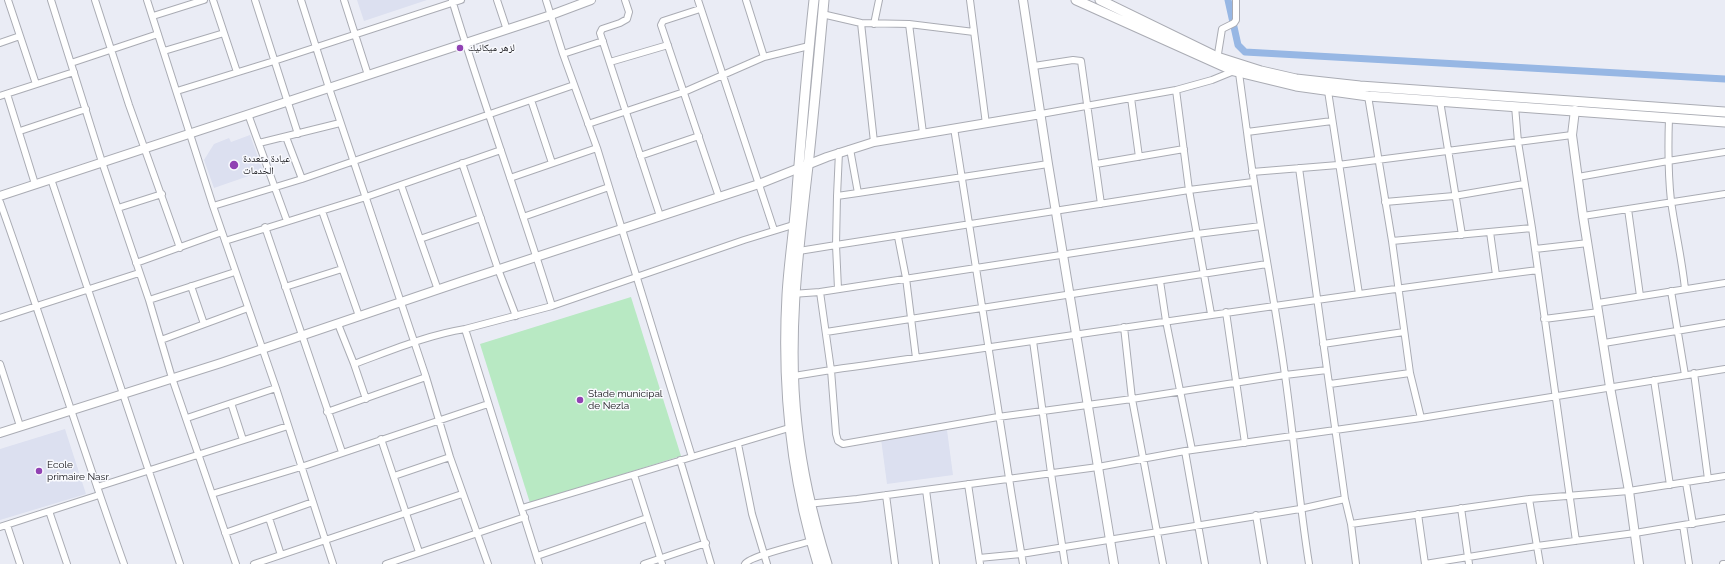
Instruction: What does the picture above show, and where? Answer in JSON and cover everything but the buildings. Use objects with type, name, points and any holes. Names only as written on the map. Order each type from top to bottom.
[{"type":"main road","points":[[814,0],[809,46],[805,110],[793,225],[786,400],[789,428],[806,504],[826,564]]},
{"type":"main road","points":[[818,564],[811,541],[797,425],[791,295],[799,251],[824,0]]},
{"type":"main road","points":[[1076,0],[1217,60],[1296,78],[1360,86],[1725,112]]},
{"type":"main road","points":[[1100,0],[1217,60],[1237,72],[1328,91],[1368,96],[1725,122]]},
{"type":"street","points":[[8,0],[36,84]]},
{"type":"street","points":[[51,0],[102,162],[149,300],[172,378],[236,564]]},
{"type":"street","points":[[95,0],[144,148],[162,194],[180,248]]},
{"type":"street","points":[[148,0],[178,91],[213,206],[276,388],[333,564]]},
{"type":"street","points":[[153,16],[204,0]]},
{"type":"street","points":[[213,0],[237,72]]},
{"type":"street","points":[[255,0],[298,134]]},
{"type":"street","points":[[301,0],[340,123],[426,378],[462,494],[488,564]]},
{"type":"street","points":[[344,0],[368,75]]},
{"type":"street","points":[[178,91],[274,61],[452,1],[461,0]]},
{"type":"street","points":[[497,0],[506,30]]},
{"type":"street","points":[[546,0],[563,54],[597,148],[692,457]]},
{"type":"street","points":[[0,196],[506,30],[591,0]]},
{"type":"street","points":[[625,0],[629,12],[627,19],[620,24],[600,30],[625,112],[660,216]]},
{"type":"street","points":[[698,0],[774,230]]},
{"type":"street","points":[[746,0],[764,57]]},
{"type":"street","points":[[874,24],[879,0]]},
{"type":"street","points":[[970,0],[986,124]]},
{"type":"street","points":[[1023,0],[1048,164],[1071,294],[1114,564]]},
{"type":"street","points":[[1217,60],[1221,31],[1234,23],[1236,18],[1236,0]]},
{"type":"street","points":[[452,1],[464,43],[537,257],[552,306]]},
{"type":"street","points":[[700,9],[662,22],[662,27],[719,197]]},
{"type":"street","points":[[822,14],[861,23],[909,24],[974,32]]},
{"type":"street","points":[[861,23],[874,142]]},
{"type":"street","points":[[909,24],[923,133]]},
{"type":"street","points":[[164,51],[224,33]]},
{"type":"street","points":[[71,64],[158,34]]},
{"type":"street","points":[[0,43],[20,36]]},
{"type":"street","points":[[563,54],[603,41]]},
{"type":"street","points":[[610,62],[668,45]]},
{"type":"street","points":[[588,124],[684,92],[764,57],[809,46]]},
{"type":"street","points":[[1034,66],[1073,60],[1081,61],[1101,204]]},
{"type":"street","points":[[0,96],[74,72]]},
{"type":"street","points":[[0,433],[262,349],[621,228],[759,184],[839,152],[874,142],[986,124],[1176,90],[1237,72],[1247,132],[1253,182],[1275,306],[1293,435],[1300,509],[1309,564]]},
{"type":"street","points":[[213,206],[302,179],[574,85]]},
{"type":"street","points":[[1176,90],[1189,190],[1205,273],[1211,314]]},
{"type":"street","points":[[1328,91],[1338,165],[1359,294]]},
{"type":"street","points":[[7,94],[20,131],[35,184]]},
{"type":"street","points":[[1368,96],[1392,241],[1410,373],[1421,418]]},
{"type":"street","points":[[1130,98],[1139,157]]},
{"type":"street","points":[[531,100],[552,164]]},
{"type":"street","points":[[1440,101],[1454,196],[1462,235]]},
{"type":"street","points":[[1515,106],[1518,142],[1532,228],[1576,541]]},
{"type":"street","points":[[20,131],[86,109]]},
{"type":"street","points":[[1575,110],[1572,135],[1610,387],[1629,492],[1639,564]]},
{"type":"street","points":[[248,114],[287,221]]},
{"type":"street","points":[[1669,118],[1668,161],[1672,202],[1683,261],[1685,289]]},
{"type":"street","points":[[1247,132],[1332,122]]},
{"type":"street","points":[[258,143],[340,123]]},
{"type":"street","points":[[954,128],[998,416],[1023,564]]},
{"type":"street","points":[[1252,172],[1338,165],[1572,135]]},
{"type":"street","points":[[640,156],[699,136]]},
{"type":"street","points":[[286,137],[302,179]]},
{"type":"street","points":[[510,178],[597,148]]},
{"type":"street","points":[[850,149],[858,194]]},
{"type":"street","points":[[1096,164],[1184,149]]},
{"type":"street","points":[[225,241],[265,227],[366,197],[500,150]]},
{"type":"street","points":[[838,289],[836,245],[839,152]]},
{"type":"street","points":[[1578,177],[1725,152]]},
{"type":"street","points":[[462,164],[498,269],[516,316]]},
{"type":"street","points":[[837,196],[1048,164]]},
{"type":"street","points":[[1299,168],[1345,499],[1351,524],[1356,564]]},
{"type":"street","points":[[51,179],[180,564]]},
{"type":"street","points":[[799,251],[898,237],[1189,190],[1253,182]]},
{"type":"street","points":[[1385,202],[1454,196],[1524,184]]},
{"type":"street","points":[[401,185],[438,290]]},
{"type":"street","points":[[523,217],[609,187]]},
{"type":"street","points":[[118,208],[162,194]]},
{"type":"street","points":[[1584,216],[1725,194]]},
{"type":"street","points":[[0,202],[37,305],[99,495],[124,564]]},
{"type":"street","points":[[1628,209],[1640,296]]},
{"type":"street","points":[[322,211],[359,316]]},
{"type":"street","points":[[420,239],[481,218]]},
{"type":"street","points":[[354,364],[445,332],[465,329],[552,306],[638,278],[774,230],[793,225]]},
{"type":"street","points":[[791,295],[820,292],[1197,234],[1261,226]]},
{"type":"street","points":[[265,227],[303,335],[327,412],[342,452]]},
{"type":"street","points":[[1392,241],[1532,228]]},
{"type":"street","points":[[136,263],[222,232]]},
{"type":"street","points":[[1490,232],[1496,275]]},
{"type":"street","points":[[898,237],[906,278],[916,358]]},
{"type":"street","points":[[1535,249],[1588,243]]},
{"type":"street","points":[[826,332],[1267,264]]},
{"type":"street","points":[[286,287],[342,269]]},
{"type":"street","points":[[794,376],[1211,314],[1538,270]]},
{"type":"street","points":[[149,300],[236,272]]},
{"type":"street","points":[[0,318],[139,273]]},
{"type":"street","points":[[1160,281],[1166,321],[1181,391],[1198,525],[1205,564]]},
{"type":"street","points":[[1598,303],[1725,283]]},
{"type":"street","points":[[192,286],[204,324]]},
{"type":"street","points":[[1671,291],[1685,375]]},
{"type":"street","points":[[820,292],[831,370],[836,434],[838,441],[843,444],[998,416],[1132,399],[1235,382],[1328,370]]},
{"type":"street","points":[[161,340],[248,308]]},
{"type":"street","points":[[1226,312],[1245,443]]},
{"type":"street","points":[[1544,319],[1599,312]]},
{"type":"street","points":[[338,324],[366,399]]},
{"type":"street","points":[[1604,342],[1725,324]]},
{"type":"street","points":[[1124,327],[1132,399],[1163,564]]},
{"type":"street","points":[[465,329],[539,564]]},
{"type":"street","points":[[1323,344],[1404,332]]},
{"type":"street","points":[[1033,341],[1065,564]]},
{"type":"street","points":[[0,364],[20,426]]},
{"type":"street","points":[[806,504],[1051,473],[1189,450],[1421,418],[1725,369]]},
{"type":"street","points":[[1330,384],[1410,373]]},
{"type":"street","points":[[1694,374],[1708,479]]},
{"type":"street","points":[[327,412],[426,378]]},
{"type":"street","points":[[1654,380],[1670,485]]},
{"type":"street","points":[[187,418],[276,388]]},
{"type":"street","points":[[231,403],[243,440]]},
{"type":"street","points":[[212,494],[301,467],[488,404]]},
{"type":"street","points":[[97,488],[148,470],[288,426]]},
{"type":"street","points":[[522,508],[789,428]]},
{"type":"street","points":[[381,439],[420,552]]},
{"type":"street","points":[[738,444],[752,514],[763,555],[767,564]]},
{"type":"street","points":[[394,476],[450,457]]},
{"type":"street","points":[[680,460],[706,543],[711,564]]},
{"type":"street","points":[[634,475],[661,561]]},
{"type":"street","points":[[1351,524],[1529,499],[1629,492],[1725,476]]},
{"type":"street","points":[[1686,483],[1693,524]]},
{"type":"street","points":[[968,484],[979,561],[1300,509],[1345,499]]},
{"type":"street","points":[[926,490],[936,564]]},
{"type":"street","points":[[254,564],[462,494]]},
{"type":"street","points":[[0,527],[99,495]]},
{"type":"street","points":[[886,495],[895,564]]},
{"type":"street","points":[[1529,499],[1540,564]]},
{"type":"street","points":[[225,533],[313,502]]},
{"type":"street","points":[[1461,508],[1469,564]]},
{"type":"street","points":[[49,511],[67,564]]},
{"type":"street","points":[[1418,514],[1425,564],[1537,546],[1635,534],[1725,518]]},
{"type":"street","points":[[1256,516],[1264,564]]},
{"type":"street","points":[[386,564],[525,517]]},
{"type":"street","points":[[269,518],[281,555]]},
{"type":"street","points":[[537,556],[647,518]]},
{"type":"street","points":[[7,525],[20,564]]},
{"type":"street","points":[[1683,525],[1689,564]]},
{"type":"street","points":[[745,564],[748,560],[811,541]]},
{"type":"street","points":[[644,564],[661,561],[706,543]]},
{"type":"shaded area","points":[[357,0],[427,0],[364,21]]},
{"type":"shaded area","name":"عيادة متعددة الخدمات","points":[[250,135],[263,171],[214,188],[204,160],[214,144],[229,138],[231,142]]},
{"type":"shaded area","name":"Ecole primaire Nasr","points":[[65,429],[86,494],[0,520],[0,449]]},
{"type":"shaded area","points":[[947,430],[953,475],[887,484],[881,439]]},
{"type":"green space","name":"Stade municipal de Nezla","points":[[631,297],[681,456],[530,503],[480,344]]},
{"type":"waterway","points":[[1228,0],[1238,45],[1245,52],[1725,79]]},
{"type":"place","name":"لزهر ميكانيك","points":[[460,48]]},
{"type":"place","name":"عيادة متعددة الخدمات","points":[[234,165]]},
{"type":"place","name":"Stade municipal de Nezla","points":[[580,400]]},
{"type":"place","name":"Ecole primaire Nasr","points":[[39,471]]}]
